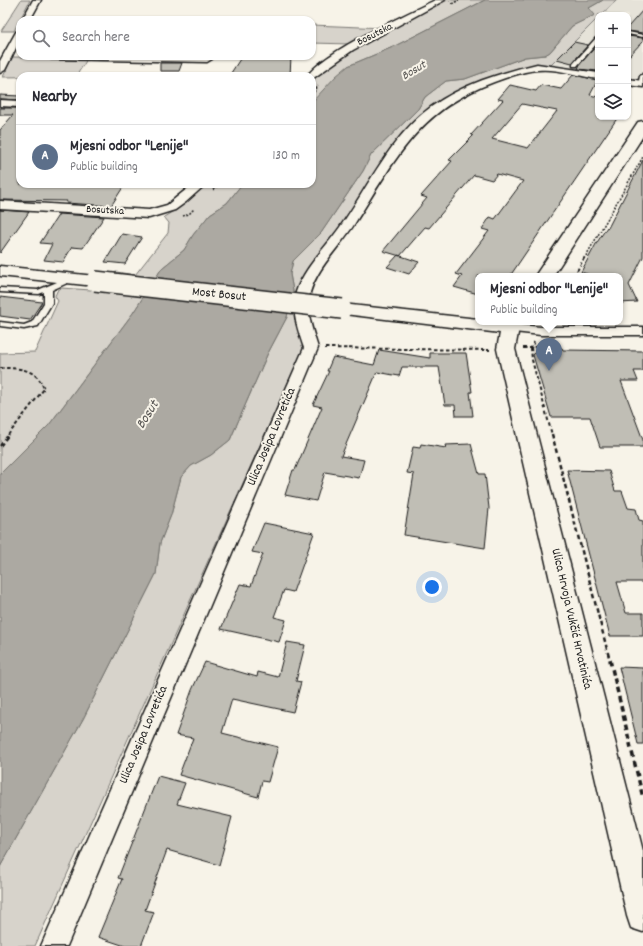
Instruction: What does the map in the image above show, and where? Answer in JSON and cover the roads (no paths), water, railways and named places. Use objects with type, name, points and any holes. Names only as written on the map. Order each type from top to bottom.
[{"type":"main road","points":[[546,273],[643,125]]},
{"type":"main road","name":"Most Bosut","points":[[0,271],[342,309],[510,333]]},
{"type":"main road","name":"Ulica Hrvoja Vukčić Hrvatinića","points":[[510,333],[643,916]]},
{"type":"street","points":[[28,16],[37,0]]},
{"type":"street","name":"Bosutska","points":[[316,73],[327,63],[350,48],[441,0]]},
{"type":"street","points":[[0,70],[16,40]]},
{"type":"street","points":[[8,55],[16,55]]},
{"type":"street","name":"Ulica Josipa Lovretića","points":[[54,946],[311,348],[301,314],[304,291],[403,141],[433,111],[464,91],[478,84],[514,73],[545,67],[595,75]]},
{"type":"street","points":[[631,82],[642,80]]},
{"type":"street","points":[[0,103],[16,104]]},
{"type":"street","name":"Bosutska","points":[[0,205],[149,214],[161,212],[179,204],[196,188]]},
{"type":"street","points":[[510,333],[541,330],[643,331]]},
{"type":"lane","points":[[631,34],[643,36]]},
{"type":"lane","points":[[575,65],[595,42]]},
{"type":"lane","points":[[0,290],[30,293],[48,289],[72,279]]},
{"type":"lane","points":[[0,324],[24,327],[35,324],[48,303],[48,289]]},
{"type":"water","name":"Bosut","points":[[485,0],[603,0],[589,8],[595,15],[572,26],[550,52],[545,55],[525,57],[465,79],[446,81],[425,97],[418,109],[371,155],[363,171],[321,233],[293,261],[290,274],[293,291],[287,317],[267,355],[230,440],[211,455],[191,466],[181,477],[171,515],[160,543],[156,574],[83,719],[0,867],[0,474],[49,425],[133,313],[162,268],[184,250],[193,235],[210,214],[227,203],[239,188],[316,188],[316,98],[336,76],[348,66],[393,47]]},
{"type":"place","name":"Mjesni odbor \"Lenije\"","points":[[549,371]]}]
